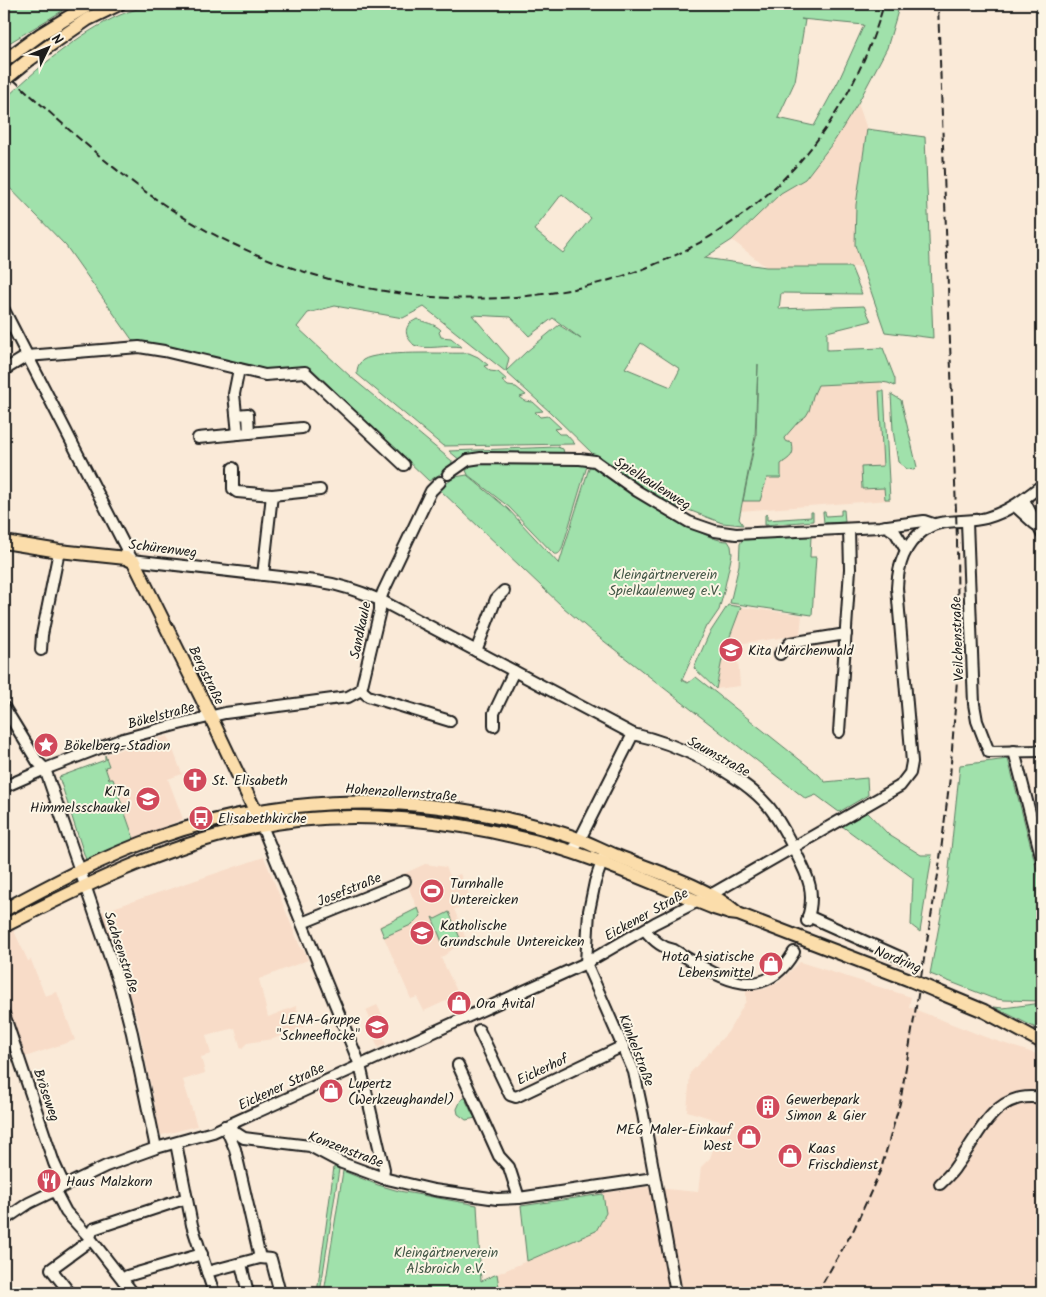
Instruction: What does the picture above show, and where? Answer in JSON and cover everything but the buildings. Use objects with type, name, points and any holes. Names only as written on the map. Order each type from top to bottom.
[{"type":"main road","points":[[4,61],[17,50],[90,4]]},
{"type":"main road","points":[[4,80],[30,59],[88,19],[119,4]]},
{"type":"main road","name":"Schürenweg","points":[[4,542],[132,560]]},
{"type":"main road","name":"Bergstraße","points":[[132,560],[211,716],[262,826]]},
{"type":"main road","name":"Hohenzollernstraße","points":[[4,910],[80,872],[158,838],[204,823],[256,811],[284,807],[371,802],[461,810],[494,816],[580,839],[602,856],[697,901]]},
{"type":"main road","name":"Hohenzollernstraße","points":[[4,926],[84,886],[154,856],[211,838],[262,826],[304,820],[353,818],[412,819],[452,825],[500,834],[570,852],[602,856],[712,894]]},
{"type":"main road","name":"Nordring","points":[[712,894],[738,914]]},
{"type":"main road","name":"Nordring","points":[[697,901],[738,914],[910,980],[984,1012],[1042,1042]]},
{"type":"street","name":"Bergstraße","points":[[4,310],[132,560]]},
{"type":"street","points":[[4,370],[27,356],[139,347],[164,351],[265,376],[305,372],[404,465]]},
{"type":"street","points":[[238,434],[234,394],[239,369]]},
{"type":"street","points":[[236,415],[248,414],[249,432]]},
{"type":"street","points":[[198,438],[302,428]]},
{"type":"street","name":"Spielkaulenweg","points":[[448,474],[461,464],[473,459],[580,459],[595,461],[637,491],[689,522],[715,531],[736,534],[849,529],[924,521],[933,524],[967,522],[1001,513],[1020,503],[1042,485]]},
{"type":"street","points":[[233,468],[233,489],[237,492],[272,495],[320,490]]},
{"type":"street","name":"Sandkaule","points":[[361,690],[380,610],[380,600],[431,491],[440,482]]},
{"type":"street","points":[[263,575],[272,495]]},
{"type":"street","points":[[1020,503],[1031,511],[1036,525],[1042,534]]},
{"type":"street","name":"Veilchenstraße","points":[[967,522],[974,704],[977,721],[989,752],[1014,751]]},
{"type":"street","name":"Eickener Straße","points":[[4,1220],[29,1203],[106,1166],[156,1148],[206,1134],[360,1065],[476,1022],[712,894],[900,786],[910,773],[911,743],[897,588],[898,572],[911,542],[933,524]]},
{"type":"street","points":[[886,526],[895,532],[906,550]]},
{"type":"street","points":[[839,732],[850,569],[849,529]]},
{"type":"street","points":[[41,650],[42,635],[59,551]]},
{"type":"street","name":"Schürenweg","points":[[132,560],[335,584],[380,600]]},
{"type":"street","points":[[476,651],[496,599],[504,591]]},
{"type":"street","name":"Saumstraße","points":[[380,600],[633,734],[652,738],[675,748],[719,768],[740,781],[769,808],[807,874],[811,887],[808,919],[902,958]]},
{"type":"street","points":[[780,654],[790,643],[846,634]]},
{"type":"street","points":[[494,726],[494,713],[514,672]]},
{"type":"street","points":[[361,690],[368,696],[450,721]]},
{"type":"street","name":"Bökelstraße","points":[[4,787],[45,769],[123,740],[211,716],[348,697],[361,690]]},
{"type":"street","name":"Sachsenstraße","points":[[4,707],[37,760],[45,769],[120,987],[132,1033],[156,1148]]},
{"type":"street","points":[[570,852],[580,839],[633,734]]},
{"type":"street","points":[[1042,751],[1014,751],[1042,859]]},
{"type":"street","name":"Bergstraße","points":[[262,826],[360,1065],[384,1169],[383,1178]]},
{"type":"street","name":"Künkelstraße","points":[[602,856],[589,911],[586,963],[634,1072],[676,1293]]},
{"type":"street","name":"Josefstraße","points":[[302,923],[405,881]]},
{"type":"street","points":[[645,930],[656,942],[670,950],[674,950],[720,977],[738,982],[766,980],[776,976],[787,965],[794,952]]},
{"type":"street","name":"Bröseweg","points":[[4,1014],[54,1162],[64,1185]]},
{"type":"street","name":"Eickerhof","points":[[476,1022],[510,1095],[516,1097],[623,1046]]},
{"type":"street","points":[[458,1065],[499,1156],[509,1167],[519,1198]]},
{"type":"street","points":[[940,1184],[956,1167],[994,1112],[1014,1100],[1024,1097],[1042,1098]]},
{"type":"street","points":[[225,1126],[235,1149],[260,1258]]},
{"type":"street","name":"Konzenstraße","points":[[225,1126],[244,1138],[310,1146],[342,1163],[383,1178],[434,1190],[497,1199],[519,1198],[654,1178]]},
{"type":"street","points":[[176,1143],[192,1225],[214,1293]]},
{"type":"street","points":[[55,1191],[66,1212],[90,1238],[133,1293]]},
{"type":"street","points":[[70,1293],[51,1269],[88,1242],[93,1229],[187,1198]]},
{"type":"street","points":[[123,1280],[127,1276],[202,1254]]},
{"type":"street","points":[[207,1272],[260,1258],[271,1259],[280,1293]]},
{"type":"street","points":[[241,1264],[248,1293]]},
{"type":"shaded area","points":[[858,103],[867,129],[856,205],[855,245],[862,267],[766,267],[732,240],[781,193],[805,179],[835,140]]},
{"type":"shaded area","points":[[767,380],[881,381],[890,500],[740,511]]},
{"type":"shaded area","name":"Kita Märchenwald","points":[[741,607],[802,615],[800,635],[737,644],[740,686],[716,689],[723,655]]},
{"type":"shaded area","name":"KiTa Himmelsschaukel","points":[[168,736],[182,774],[168,779],[183,819],[134,839],[113,780],[109,779],[105,767],[109,766],[105,755]]},
{"type":"shaded area","points":[[264,857],[301,949],[303,949],[308,960],[259,979],[268,1017],[296,1006],[304,1027],[273,1039],[247,1043],[241,1049],[235,1028],[206,1035],[211,1054],[201,1057],[205,1073],[183,1080],[197,1126],[162,1135],[160,1133],[138,1021],[101,912]]},
{"type":"shaded area","name":"Katholische Grundschule Untereicken","points":[[425,864],[446,867],[451,878],[460,874],[474,905],[454,909],[466,939],[441,958],[459,995],[424,1011],[417,997],[411,999],[379,926],[417,908],[403,874]]},
{"type":"shaded area","points":[[13,929],[28,961],[31,960],[45,996],[57,992],[75,1040],[25,1057],[16,1031],[4,1035],[4,934]]},
{"type":"shaded area","points":[[800,962],[911,997],[909,1007],[985,1037],[1042,1056],[1042,1293],[500,1293],[497,1274],[596,1231],[606,1213],[603,1193],[644,1187],[698,1192],[701,1167],[710,1158],[723,1122],[687,1111],[690,1073],[728,1032],[746,1001],[746,991],[764,989],[779,982]]},
{"type":"shaded area","name":"LENA-Gruppe \"Schneeflocke\"","points":[[377,1005],[383,1016],[379,1018],[387,1033],[382,1035],[386,1044],[378,1048],[366,1010]]},
{"type":"green space","points":[[4,4],[58,4],[62,11],[4,46]]},
{"type":"green space","points":[[157,4],[900,4],[887,48],[858,103],[835,140],[805,179],[781,193],[732,240],[704,258],[766,267],[851,267],[862,294],[781,293],[779,309],[864,306],[871,321],[827,332],[827,350],[883,348],[895,379],[895,386],[881,382],[818,385],[806,416],[784,438],[785,441],[792,443],[793,451],[791,456],[781,464],[781,478],[767,478],[760,501],[743,501],[756,437],[758,364],[755,437],[739,519],[743,525],[722,523],[668,504],[629,481],[593,454],[506,372],[424,307],[403,318],[335,306],[308,313],[297,327],[351,377],[452,461],[451,467],[429,481],[311,368],[270,372],[133,341],[66,246],[4,182],[4,100],[29,77],[73,42],[124,13]],"holes":[[[801,19],[864,25],[839,80],[814,126],[778,118],[795,81],[805,20]],[[562,194],[591,218],[563,253],[534,230]],[[472,315],[511,317],[529,336],[553,318],[581,339],[559,325],[506,371],[509,358]],[[641,343],[680,369],[671,387],[625,368]]]},
{"type":"green space","points":[[867,129],[925,137],[933,338],[885,332],[855,245],[856,205]]},
{"type":"green space","points":[[417,319],[435,326],[441,330],[439,332],[441,337],[451,338],[462,347],[419,347],[414,345],[406,332],[410,323]]},
{"type":"green space","points":[[414,353],[469,353],[488,365],[484,366],[490,371],[498,372],[507,380],[502,381],[508,386],[516,387],[526,395],[520,397],[525,401],[533,402],[543,411],[535,412],[540,417],[548,416],[561,428],[554,429],[559,434],[566,434],[575,444],[443,446],[357,374],[360,363],[371,357]]},
{"type":"green space","points":[[879,391],[884,391],[890,499],[885,499],[884,488],[862,489],[861,467],[883,466]]},
{"type":"green space","points":[[891,394],[901,400],[917,467],[914,470],[907,469],[898,462],[893,430]]},
{"type":"green space","points":[[557,447],[563,449],[564,453],[576,453],[577,455],[461,461],[449,451]]},
{"type":"green space","points":[[575,461],[587,466],[562,549],[557,554],[554,554],[509,507],[468,475],[466,470],[470,468],[463,466],[469,463]]},
{"type":"green space","points":[[590,465],[693,529],[715,539],[728,541],[731,546],[732,554],[719,610],[708,626],[706,626],[682,680],[688,683],[696,677],[819,775],[825,782],[867,778],[868,795],[839,812],[816,795],[806,799],[591,631],[563,607],[439,489],[455,477],[467,475],[508,509],[559,564]]},
{"type":"green space","points":[[841,510],[844,510],[845,522],[824,523],[823,512],[825,512],[826,516],[841,515]]},
{"type":"green space","points":[[811,512],[813,512],[813,521],[765,525],[765,515],[767,514],[767,520],[811,517]]},
{"type":"green space","name":"Kleingärtnerverein Spielkaulenweg e.V.","points":[[811,536],[810,557],[816,557],[812,615],[730,603],[739,565],[740,544],[742,540]]},
{"type":"green space","points":[[728,605],[741,607],[723,655],[716,689],[694,668],[709,634]]},
{"type":"green space","points":[[105,755],[109,766],[105,767],[109,779],[113,779],[134,839],[86,860],[59,777],[105,760]]},
{"type":"green space","points":[[1008,759],[1042,889],[1042,1000],[1040,1001],[992,998],[930,974],[948,878],[960,765]]},
{"type":"green space","points":[[867,812],[889,835],[921,855],[932,855],[920,932],[911,925],[913,878],[842,826]]},
{"type":"green space","points":[[418,908],[421,916],[411,925],[384,937],[380,927]]},
{"type":"green space","points":[[449,912],[460,938],[446,944],[445,941],[442,942],[432,917],[435,919]]},
{"type":"green space","points":[[1042,1003],[1042,1025],[1038,1029],[994,1007],[1003,1008]]},
{"type":"green space","points":[[468,1096],[470,1099],[466,1101],[473,1115],[477,1114],[476,1118],[466,1120],[458,1114],[457,1109],[461,1100]]},
{"type":"green space","points":[[334,1167],[339,1169],[320,1293],[317,1293]]},
{"type":"green space","name":"Kleingärtnerverein Alsbroich e.V.","points":[[343,1171],[399,1191],[477,1205],[481,1281],[497,1274],[500,1293],[324,1293]]},
{"type":"green space","points":[[603,1194],[606,1213],[596,1231],[527,1261],[521,1206]]},
{"type":"railway","points":[[4,71],[84,143],[141,188],[170,209],[233,244],[330,279],[429,297],[527,296],[621,277],[707,238],[782,180],[842,102],[884,4]]},
{"type":"railway","points":[[817,1293],[854,1229],[881,1169],[900,1103],[938,875],[950,777],[958,666],[957,540],[938,4]]},
{"type":"place","name":"Kita Märchenwald","points":[[731,650]]},
{"type":"place","name":"Bökelberg-Stadion","points":[[46,745]]},
{"type":"place","name":"St. Elisabeth","points":[[195,780]]},
{"type":"place","name":"KiTa Himmelsschaukel","points":[[148,799]]},
{"type":"place","name":"Elisabethkirche","points":[[201,818]]},
{"type":"place","name":"Turnhalle Untereicken","points":[[432,891]]},
{"type":"place","name":"Katholische Grundschule Untereicken","points":[[422,933]]},
{"type":"place","name":"Hota Asiatische Lebensmittel","points":[[771,964]]},
{"type":"place","name":"Ora Avital","points":[[459,1003]]},
{"type":"place","name":"LENA-Gruppe \"Schneeflocke\"","points":[[377,1027]]},
{"type":"place","name":"Lupertz (Werkzeughandel)","points":[[331,1091]]},
{"type":"place","name":"Gewerbepark Simon & Gier","points":[[768,1107]]},
{"type":"place","name":"MEG Maler-Einkauf West","points":[[749,1137]]},
{"type":"place","name":"Kaas Frischdienst","points":[[790,1156]]},
{"type":"place","name":"Haus Malzkorn","points":[[49,1181]]}]
